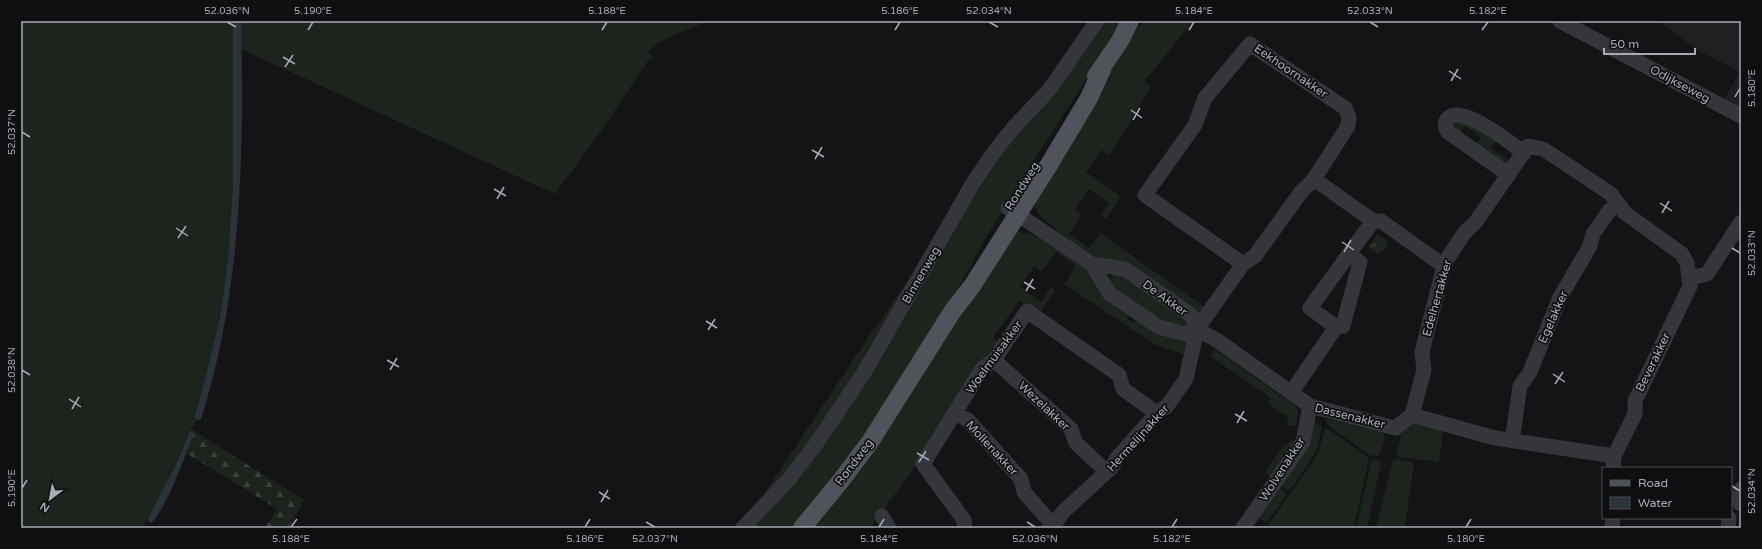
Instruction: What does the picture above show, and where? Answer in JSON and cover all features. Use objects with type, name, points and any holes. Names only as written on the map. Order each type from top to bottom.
[{"type":"main road","name":"Rondweg","points":[[802,528],[870,442],[952,312],[972,286],[1013,211],[1088,98],[1103,67],[1120,41],[1130,21]]},
{"type":"main road","name":"Rondweg","points":[[1120,41],[1138,21]]},
{"type":"street","name":"Binnenweg","points":[[743,528],[790,478],[816,444],[865,371],[973,184],[994,152],[1014,127],[1049,90],[1097,21]]},
{"type":"street","name":"Odijkseweg","points":[[1560,21],[1579,25],[1741,116]]},
{"type":"street","name":"Eekhoornakker","points":[[1197,329],[1243,264],[1255,256],[1301,192],[1314,179],[1348,126],[1349,117],[1345,108],[1250,44],[1205,98],[1195,125],[1145,195],[1243,264]]},
{"type":"street","points":[[1509,175],[1448,132],[1445,127],[1447,120],[1456,116],[1474,120],[1524,153],[1528,146],[1543,150],[1611,194],[1625,213],[1682,254],[1686,261],[1690,278],[1707,274],[1741,222]]},
{"type":"street","name":"Edelhertakker","points":[[1412,416],[1424,370],[1422,352],[1444,266],[1449,256],[1466,232],[1475,223],[1524,153]]},
{"type":"street","points":[[1314,179],[1373,220],[1381,221],[1444,266]]},
{"type":"street","name":"Egelakker","points":[[1512,440],[1520,386],[1530,372],[1560,297],[1590,246],[1593,234],[1609,211],[1618,204]]},
{"type":"street","name":"De Akker","points":[[1013,211],[1092,264],[1125,269],[1190,316],[1197,329],[1184,334],[1159,327],[1109,293],[1092,264]]},
{"type":"street","points":[[1336,328],[1310,308],[1373,220]]},
{"type":"street","points":[[1291,393],[1336,328],[1343,326],[1360,262],[1349,254]]},
{"type":"street","name":"Beverakker","points":[[1614,462],[1635,414],[1635,401],[1690,286],[1690,278]]},
{"type":"street","name":"Woelmuisakker","points":[[965,528],[964,520],[923,464],[982,369],[994,360],[1027,311],[1119,375],[1122,389],[1157,413]]},
{"type":"street","name":"Dassenakker","points":[[1197,329],[1218,341],[1310,406],[1395,428],[1412,416]]},
{"type":"street","name":"Hermelijnakker","points":[[1055,526],[1063,512],[1112,467],[1117,458],[1157,413],[1167,406],[1186,379],[1197,329]]},
{"type":"street","name":"Wezelakker","points":[[994,360],[1071,429],[1076,443],[1107,472]]},
{"type":"street","name":"Wolvenakker","points":[[1243,528],[1303,442],[1310,406]]},
{"type":"street","name":"Mollenakker","points":[[955,413],[968,420],[1021,479],[1024,492],[1055,526]]},
{"type":"street","points":[[1412,416],[1481,434],[1614,462]]},
{"type":"shaded area","points":[[1658,21],[1741,21],[1741,111],[1723,101],[1740,72],[1699,51]]},
{"type":"green space","points":[[21,21],[233,21],[233,184],[228,260],[220,318],[195,416],[197,420],[190,431],[163,490],[142,528],[21,528]]},
{"type":"green space","points":[[241,21],[708,21],[659,43],[648,52],[653,57],[647,62],[606,124],[555,194],[241,49]]},
{"type":"green space","points":[[1106,21],[1125,21],[1043,146],[987,236],[952,299],[886,407],[793,528],[750,528],[767,509],[964,206],[1012,139],[1054,95]]},
{"type":"green space","points":[[1144,21],[1193,21],[1144,82],[1151,87],[1110,155],[1101,150],[1086,172],[1120,196],[1119,199],[1106,219],[1101,216],[1109,203],[1089,189],[1075,209],[1082,215],[1069,234],[1089,248],[1100,233],[1206,308],[1200,313],[1196,313],[1075,245],[1040,216],[1035,207],[1034,201],[1134,32]]},
{"type":"green space","points":[[1458,120],[1497,140],[1491,148],[1508,160],[1514,151],[1518,154],[1508,169],[1475,146],[1481,137],[1465,126],[1458,135],[1452,124]]},
{"type":"green space","points":[[1017,232],[1028,233],[1064,251],[1090,269],[1109,302],[1129,316],[1127,319],[1133,322],[1138,319],[1183,338],[1188,345],[1186,355],[1154,344],[1064,284],[1076,266],[1056,252],[1042,271],[1034,266],[1020,287],[1041,302],[1051,287],[1055,290],[1041,311],[1034,305],[1032,309],[1019,301],[993,338],[999,343],[913,470],[872,525],[874,528],[810,528]]},
{"type":"green space","points":[[1377,235],[1384,238],[1388,243],[1386,248],[1378,254],[1369,247]]},
{"type":"green space","points":[[929,251],[910,289],[799,460],[758,503],[872,332]]},
{"type":"green space","points":[[1115,272],[1181,312],[1189,326],[1163,325],[1112,291],[1109,279]]},
{"type":"green space","points":[[1214,350],[1295,406],[1298,411],[1296,426],[1291,426],[1286,423],[1289,418],[1269,404],[1271,398],[1210,356]]},
{"type":"green space","points":[[1327,419],[1383,433],[1385,436],[1380,454],[1377,456],[1369,455],[1327,424]]},
{"type":"green space","points":[[1313,420],[1322,427],[1316,452],[1291,489],[1288,490],[1279,485]]},
{"type":"green space","points":[[1414,422],[1441,429],[1443,432],[1439,462],[1399,457],[1396,454],[1401,436],[1397,435]]},
{"type":"green space","points":[[1327,428],[1369,458],[1354,528],[1266,528],[1316,457],[1325,429]]},
{"type":"green space","points":[[194,431],[304,500],[288,528],[265,528],[277,509],[186,453]]},
{"type":"green space","points":[[1293,439],[1297,440],[1272,478],[1266,473],[1274,458],[1288,442]]},
{"type":"green space","points":[[1374,459],[1382,461],[1367,528],[1356,528],[1371,462]]},
{"type":"green space","points":[[1395,459],[1412,462],[1414,464],[1405,528],[1376,528],[1392,463]]},
{"type":"green space","points":[[1278,487],[1286,492],[1286,496],[1268,521],[1264,521],[1257,517]]},
{"type":"water","points":[[233,21],[241,21],[242,121],[238,222],[225,321],[215,370],[201,419],[198,420],[195,416],[220,318],[228,260],[233,184]]},
{"type":"water","points":[[191,430],[194,432],[176,480],[163,506],[151,523],[147,520],[176,464]]}]
